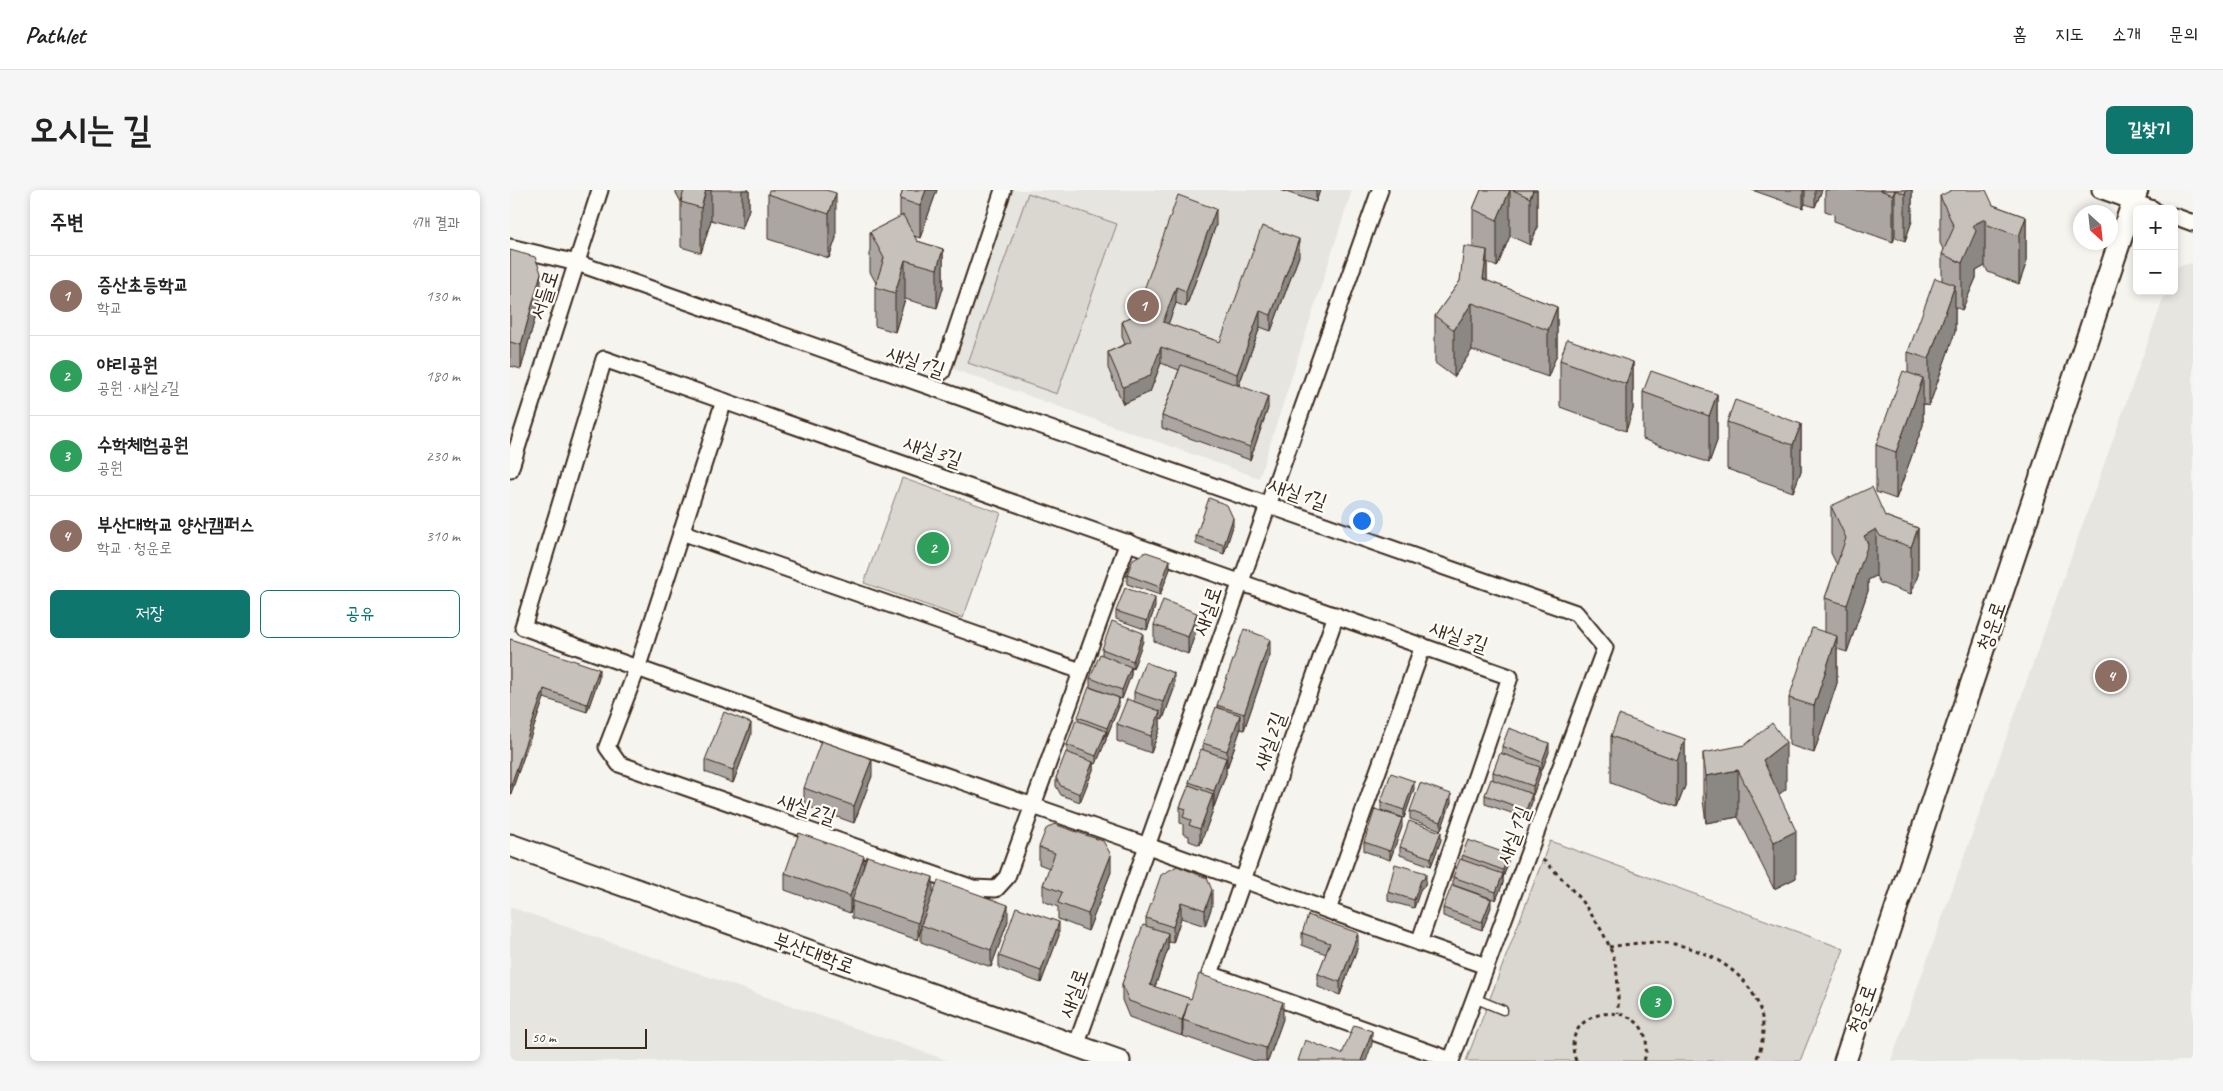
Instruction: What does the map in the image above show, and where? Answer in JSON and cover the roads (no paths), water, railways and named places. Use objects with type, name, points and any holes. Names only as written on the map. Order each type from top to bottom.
[{"type":"street","name":"서들로","points":[[510,470],[600,190]]},
{"type":"street","points":[[942,372],[1003,190]]},
{"type":"street","name":"새실로","points":[[1076,1046],[1380,190]]},
{"type":"street","points":[[2100,190],[2135,196],[2148,205]]},
{"type":"street","name":"청운로","points":[[1845,1061],[2135,196]]},
{"type":"street","points":[[2178,217],[2193,223]]},
{"type":"street","name":"새실1길","points":[[510,247],[576,263],[1576,613],[1605,648],[1451,1060],[1210,974],[1242,880]]},
{"type":"street","name":"새실3길","points":[[637,669],[523,627],[604,359],[1510,677],[1420,943]]},
{"type":"street","points":[[724,401],[637,669],[1486,966]]},
{"type":"street","points":[[681,532],[1081,671],[1128,542]]},
{"type":"street","name":"새실2길","points":[[1242,880],[1336,616]]},
{"type":"street","points":[[1328,910],[1423,646]]},
{"type":"street","name":"새실2길","points":[[637,669],[606,747],[618,764],[963,885],[973,888],[996,889],[1007,877],[1034,807],[1081,671]]},
{"type":"street","name":"부산대학로","points":[[510,845],[1119,1061]]},
{"type":"lane","points":[[1474,998],[1503,1010]]},
{"type":"place","name":"증산초등학교","points":[[1143,306]]},
{"type":"place","name":"야리공원","points":[[933,548]]},
{"type":"place","name":"부산대학교 양산캠퍼스","points":[[2111,676]]},
{"type":"place","name":"수학체험공원","points":[[1656,1002]]}]
